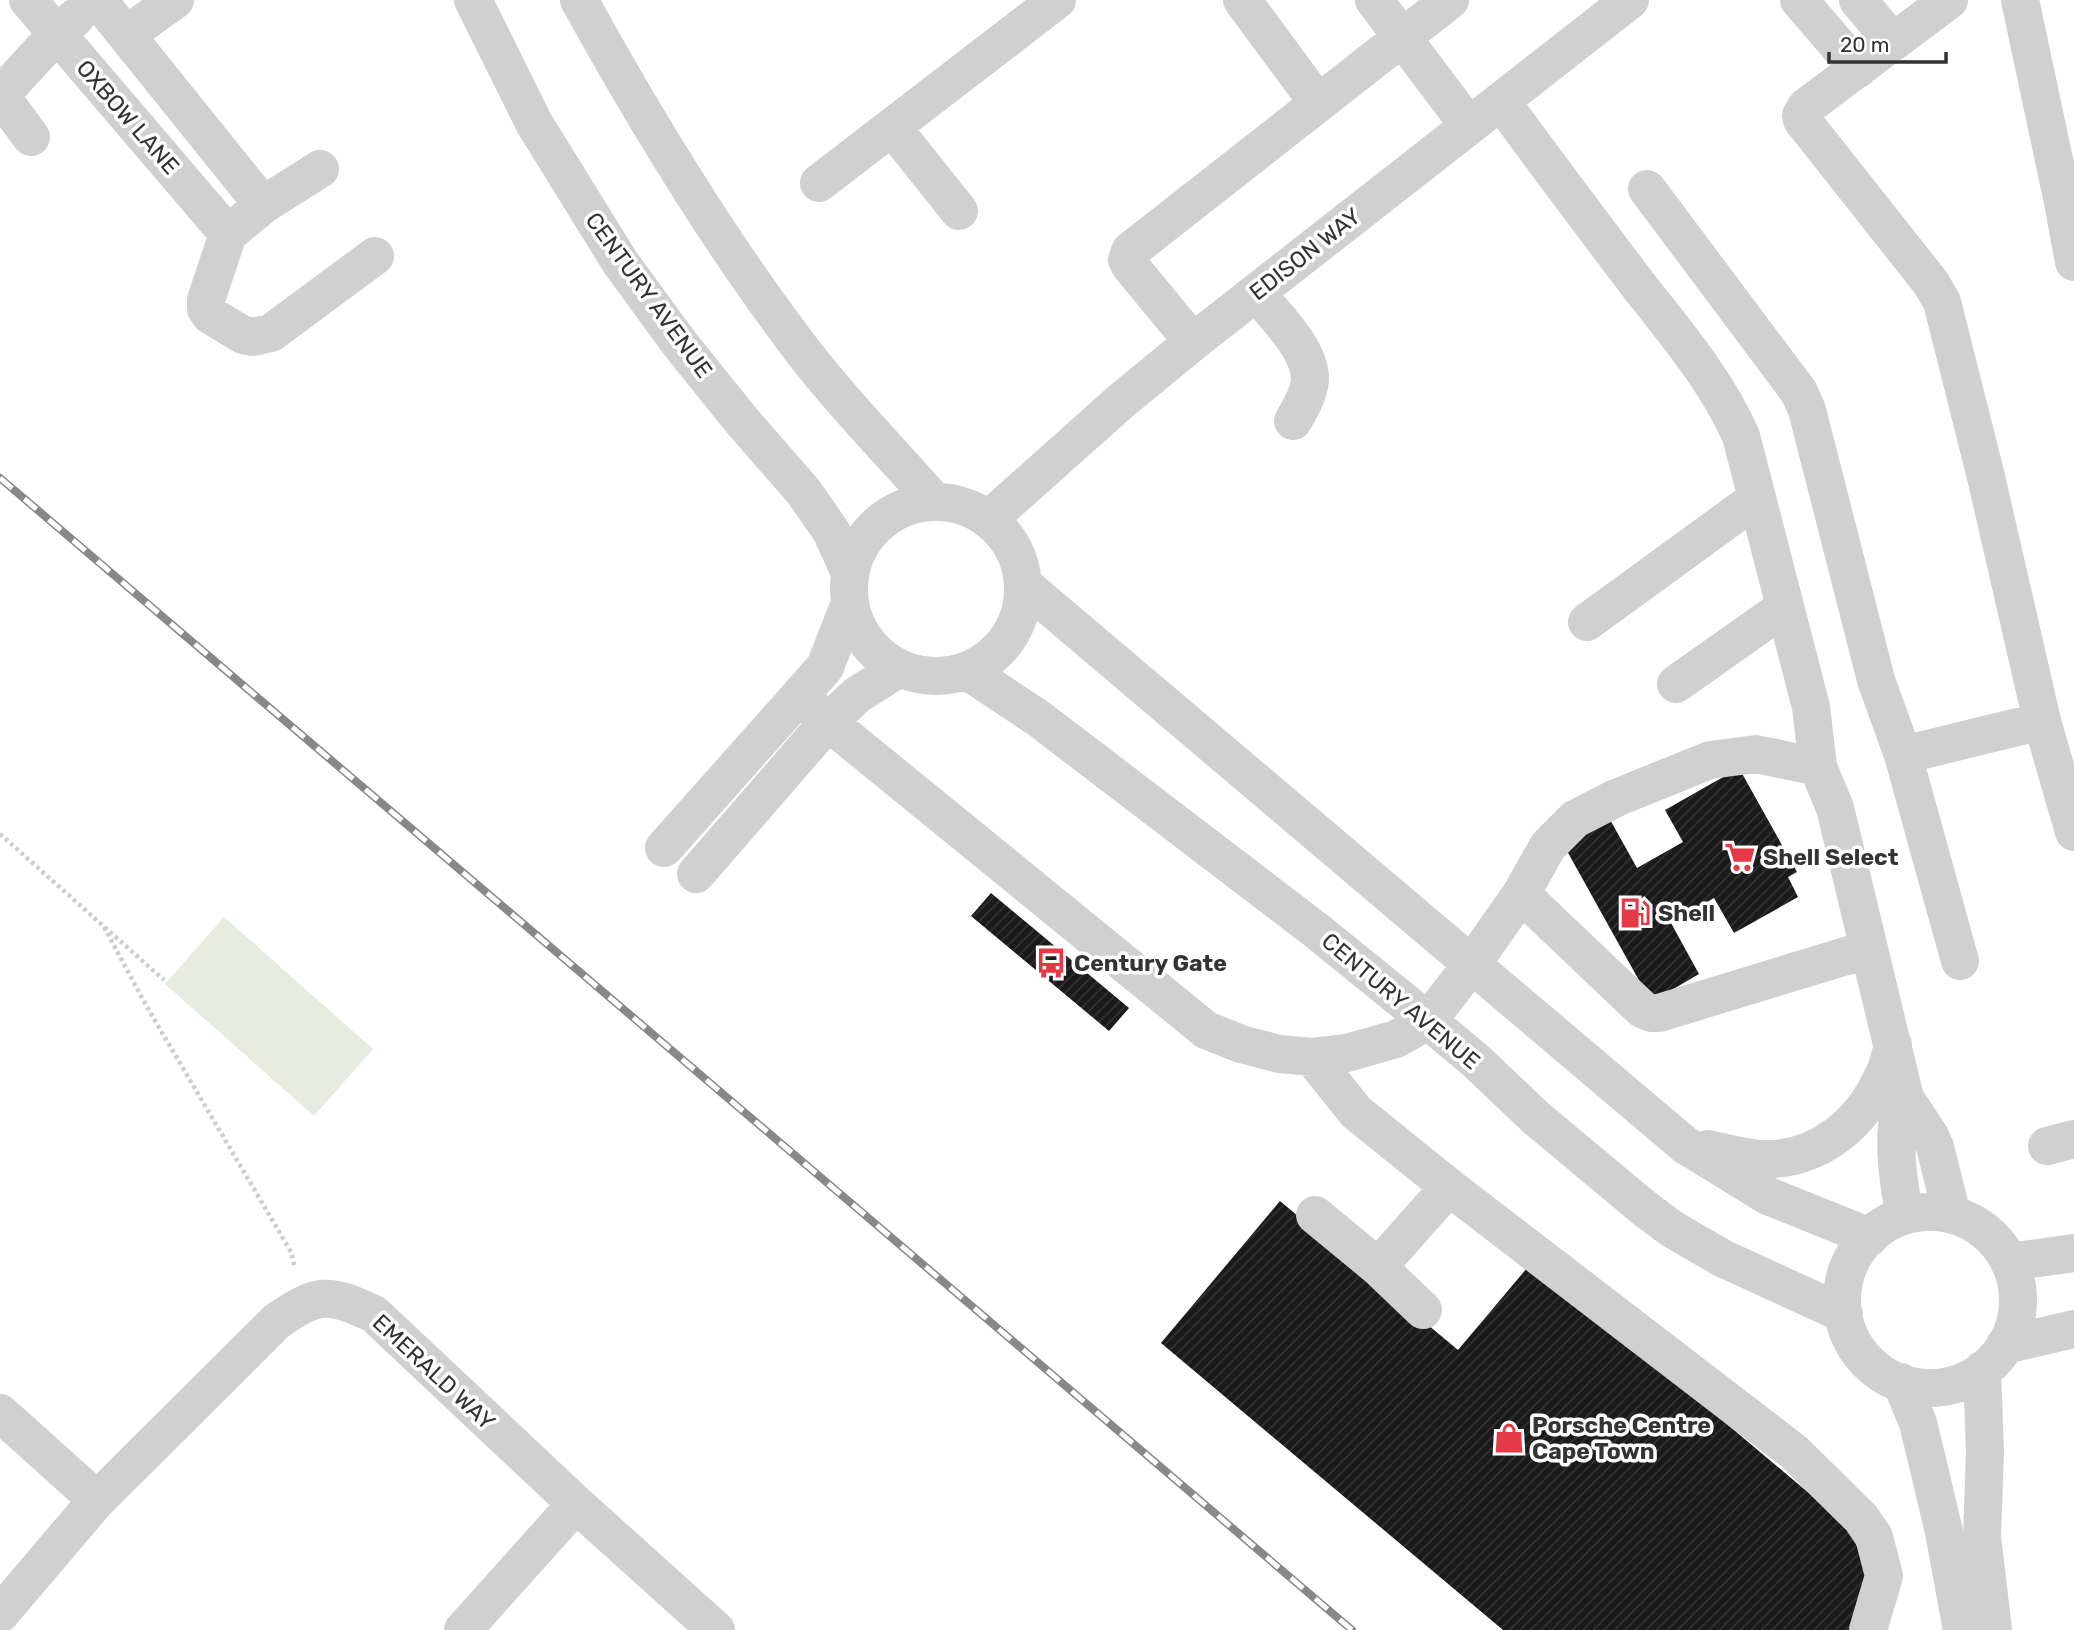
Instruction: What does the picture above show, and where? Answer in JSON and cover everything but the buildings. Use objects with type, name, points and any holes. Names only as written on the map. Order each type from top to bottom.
[{"type":"street","name":"OXBOW LANE","points":[[28,0],[228,234]]},
{"type":"street","name":"OXBOW LANE","points":[[97,0],[262,205]]},
{"type":"street","points":[[31,137],[6,103],[4,96],[7,89],[57,34],[97,0]]},
{"type":"street","points":[[126,35],[175,0]]},
{"type":"street","name":"CENTURY AVENUE","points":[[473,0],[534,123],[620,262],[734,412],[803,491],[831,531],[850,588]]},
{"type":"street","points":[[579,0],[694,197],[792,338],[934,501]]},
{"type":"street","points":[[819,183],[1056,0]]},
{"type":"street","points":[[1242,0],[1318,103]]},
{"type":"street","points":[[1374,0],[1469,126]]},
{"type":"street","points":[[1193,342],[1130,267],[1128,255],[1450,0]]},
{"type":"street","name":"EDISON WAY","points":[[989,519],[1120,402],[1193,342],[1630,0]]},
{"type":"street","points":[[1799,0],[1858,69]]},
{"type":"street","points":[[1857,0],[1893,42]]},
{"type":"street","points":[[1949,0],[1806,107],[1801,115],[1802,120],[1931,283],[1942,302],[1986,477],[2042,722],[2074,832]]},
{"type":"street","points":[[2020,0],[2074,262]]},
{"type":"street","points":[[1501,101],[1691,353],[1722,398],[1741,436],[1811,707],[1818,767],[1835,808],[1905,1098],[1935,1147],[1952,1215]]},
{"type":"street","points":[[892,127],[959,211]]},
{"type":"street","points":[[175,171],[208,137]]},
{"type":"street","points":[[320,169],[262,205],[228,234],[206,300],[206,309],[210,315],[243,335],[253,337],[271,333],[375,256]]},
{"type":"street","points":[[1647,189],[1799,392],[1807,410],[1876,680],[1903,755],[1960,961]]},
{"type":"street","points":[[1256,293],[1289,332],[1309,368],[1308,389],[1293,421]]},
{"type":"street","points":[[1587,622],[1756,499]]},
{"type":"street","points":[[664,848],[825,667],[850,588],[858,550],[871,531],[889,515],[911,505],[934,501],[964,505],[989,519],[1007,537],[1019,560],[1024,585],[1022,607],[1015,628],[1003,646],[986,661],[967,671],[944,677],[920,676],[898,668],[875,652],[858,630],[850,588]]},
{"type":"street","points":[[1024,585],[1685,1144],[1768,1196],[1870,1237]]},
{"type":"street","points":[[1676,684],[1785,607]]},
{"type":"street","points":[[696,874],[828,722],[857,695],[898,668]]},
{"type":"street","name":"CENTURY AVENUE","points":[[967,671],[1038,718],[1317,931],[1475,1060],[1535,1116],[1643,1208],[1672,1229],[1722,1258],[1844,1314]]},
{"type":"street","points":[[800,696],[828,722],[1206,1030],[1241,1044],[1279,1054],[1312,1057],[1347,1053],[1396,1039],[1428,1021],[1521,894],[1548,846],[1574,819],[1616,798],[1710,760],[1756,754],[1818,767]]},
{"type":"street","points":[[1903,755],[2042,722]]},
{"type":"street","points":[[1521,894],[1642,1009],[1651,1013],[1659,1013],[1869,949]]},
{"type":"street","points":[[1685,1144],[1766,1159],[1793,1157],[1812,1151],[1845,1128],[1868,1103],[1884,1075],[1893,1045]]},
{"type":"street","points":[[1312,1057],[1356,1112],[1449,1187],[1794,1452],[1861,1518],[1874,1537],[1884,1576],[1868,1630]]},
{"type":"street","points":[[1904,1216],[1897,1155],[1898,1125],[1905,1098]]},
{"type":"street","points":[[1378,1268],[1449,1187]]},
{"type":"street","points":[[1928,1212],[1968,1220],[1986,1231],[2001,1247],[2015,1276],[2018,1296],[2016,1317],[1994,1357],[1970,1378],[1948,1385],[1929,1388],[1901,1382],[1878,1370],[1859,1351],[1844,1314],[1843,1290],[1855,1255],[1882,1226],[1904,1216],[1928,1212]]},
{"type":"street","points":[[1315,1215],[1423,1310]]},
{"type":"street","points":[[2010,1262],[2074,1253]]},
{"type":"street","name":"EMERALD WAY","points":[[0,1614],[97,1500],[276,1321],[298,1307],[320,1298],[346,1301],[374,1314],[576,1504],[716,1630]]},
{"type":"street","points":[[1994,1357],[2074,1329]]},
{"type":"street","points":[[1993,1630],[1982,1537],[1985,1452],[1994,1357]]},
{"type":"street","points":[[1901,1382],[1921,1435],[1944,1532],[1962,1630]]},
{"type":"street","points":[[0,1413],[97,1500]]},
{"type":"street","points":[[463,1630],[576,1504]]},
{"type":"path","points":[[0,834],[164,980]]},
{"type":"path","points":[[104,927],[147,1007],[291,1252]]},
{"type":"shaded area","points":[[224,917],[373,1049],[314,1116],[165,984]]},
{"type":"railway","points":[[0,478],[1352,1630]]},
{"type":"place","name":"Shell Select","points":[[1740,857]]},
{"type":"place","name":"Shell","points":[[1635,913]]},
{"type":"place","name":"Century Gate","points":[[1051,963]]},
{"type":"place","name":"Porsche Centre Cape Town","points":[[1509,1438]]}]
